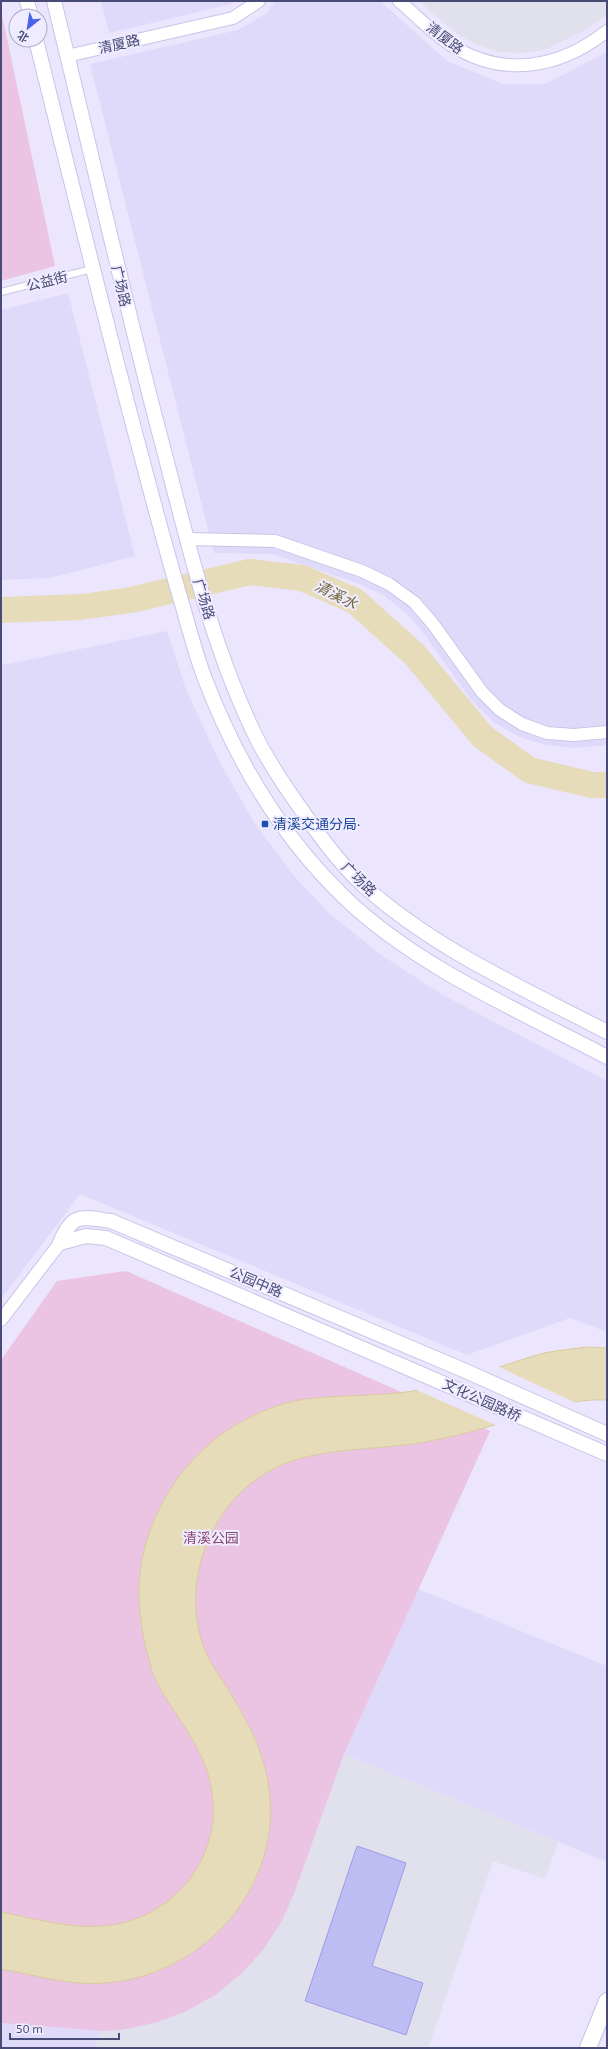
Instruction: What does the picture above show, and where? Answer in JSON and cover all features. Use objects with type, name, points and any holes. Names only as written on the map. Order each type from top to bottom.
[{"type":"main road","points":[[588,2048],[607,2001]]},
{"type":"street","name":"广场路","points":[[54,1],[125,303],[188,542],[210,619],[228,672],[258,742],[293,799],[327,846],[361,884],[405,920],[462,956],[607,1032]]},
{"type":"street","name":"清厦路","points":[[67,56],[233,18],[259,1]]},
{"type":"street","name":"清厦路","points":[[399,1],[449,44],[472,57],[496,64],[522,66],[548,62],[572,53],[607,31]]},
{"type":"street","name":"广场路","points":[[38,48],[92,269],[165,546],[205,679],[239,754],[272,811],[309,861],[346,899],[392,936],[452,976],[607,1057]]},
{"type":"street","points":[[188,542],[275,541],[362,571],[389,584],[414,602],[434,624],[482,692],[500,710],[522,724],[547,733],[574,735],[607,732]]},
{"type":"street","name":"公园中路","points":[[1,1320],[60,1243],[66,1227],[76,1219],[88,1218],[111,1221],[461,1369]]},
{"type":"street","name":"公园中路","points":[[60,1243],[86,1236],[106,1238],[430,1377]]},
{"type":"street","name":"文化公园路桥","points":[[461,1369],[607,1434]]},
{"type":"street","name":"文化公园路桥","points":[[430,1377],[607,1454]]},
{"type":"lane","name":"公益街","points":[[1,292],[92,269]]},
{"type":"shaded area","points":[[101,1],[236,1],[228,5],[109,33]]},
{"type":"shaded area","points":[[275,1],[380,1],[447,61],[503,84],[545,84],[607,52],[607,745],[574,748],[545,745],[517,736],[492,721],[471,700],[423,632],[405,612],[383,595],[357,583],[272,554],[214,553],[90,64],[238,30],[267,13]]},
{"type":"shaded area","points":[[419,1],[607,1],[607,15],[582,32],[544,50],[521,53],[499,52],[477,45],[457,34]]},
{"type":"shaded area","points":[[68,293],[135,556],[50,578],[1,580],[1,310]]},
{"type":"shaded area","points":[[167,631],[185,687],[220,763],[254,822],[293,875],[331,915],[380,954],[441,994],[607,1081],[607,1332],[570,1318],[467,1355],[80,1194],[1,1299],[1,664],[8,664]]},
{"type":"shaded area","points":[[587,1347],[607,1348],[607,1400],[591,1400],[560,1405],[477,1430],[425,1442],[408,1445],[339,1451],[305,1457],[289,1462],[263,1475],[240,1493],[222,1515],[208,1541],[199,1568],[196,1597],[198,1625],[206,1653],[240,1709],[252,1732],[262,1756],[268,1782],[270,1820],[264,1855],[251,1889],[231,1918],[205,1943],[175,1963],[141,1977],[92,1984],[53,1979],[1,1969],[1,1912],[51,1922],[90,1927],[131,1921],[155,1910],[176,1894],[193,1874],[205,1851],[212,1826],[213,1799],[207,1771],[196,1746],[167,1700],[153,1674],[144,1639],[139,1604],[141,1563],[154,1519],[177,1479],[192,1461],[208,1445],[235,1425],[264,1410],[285,1403],[322,1397],[415,1391],[459,1380],[544,1353]]},
{"type":"shaded area","points":[[418,1589],[607,1666],[607,1862],[344,1754]]},
{"type":"shaded area","points":[[344,1754],[558,1842],[545,1879],[493,1861],[428,2048],[95,2048],[101,2031],[121,2030],[295,1891]]},
{"type":"shaded area","points":[[1,2023],[101,2031],[95,2048],[1,2048]]},
{"type":"green space","points":[[1,10],[55,266],[1,281]]},
{"type":"green space","name":"清溪公园","points":[[126,1271],[490,1431],[344,1754],[295,1891],[282,1921],[263,1950],[241,1974],[215,1995],[185,2012],[154,2023],[121,2030],[101,2031],[1,2023],[1,1360],[57,1281]]},
{"type":"pier","points":[[497,1366],[576,1403],[559,1406],[498,1426],[414,1389],[469,1376]]},
{"type":"building","points":[[357,1846],[406,1863],[372,1966],[423,1983],[406,2035],[305,2001]]},
{"type":"waterway","name":"清溪水","points":[[1,610],[81,607],[131,600],[250,572],[302,578],[355,601],[415,655],[482,736],[529,770],[592,785],[607,785]]},
{"type":"place","name":"清溪交通分局·","points":[[265,824]]}]
